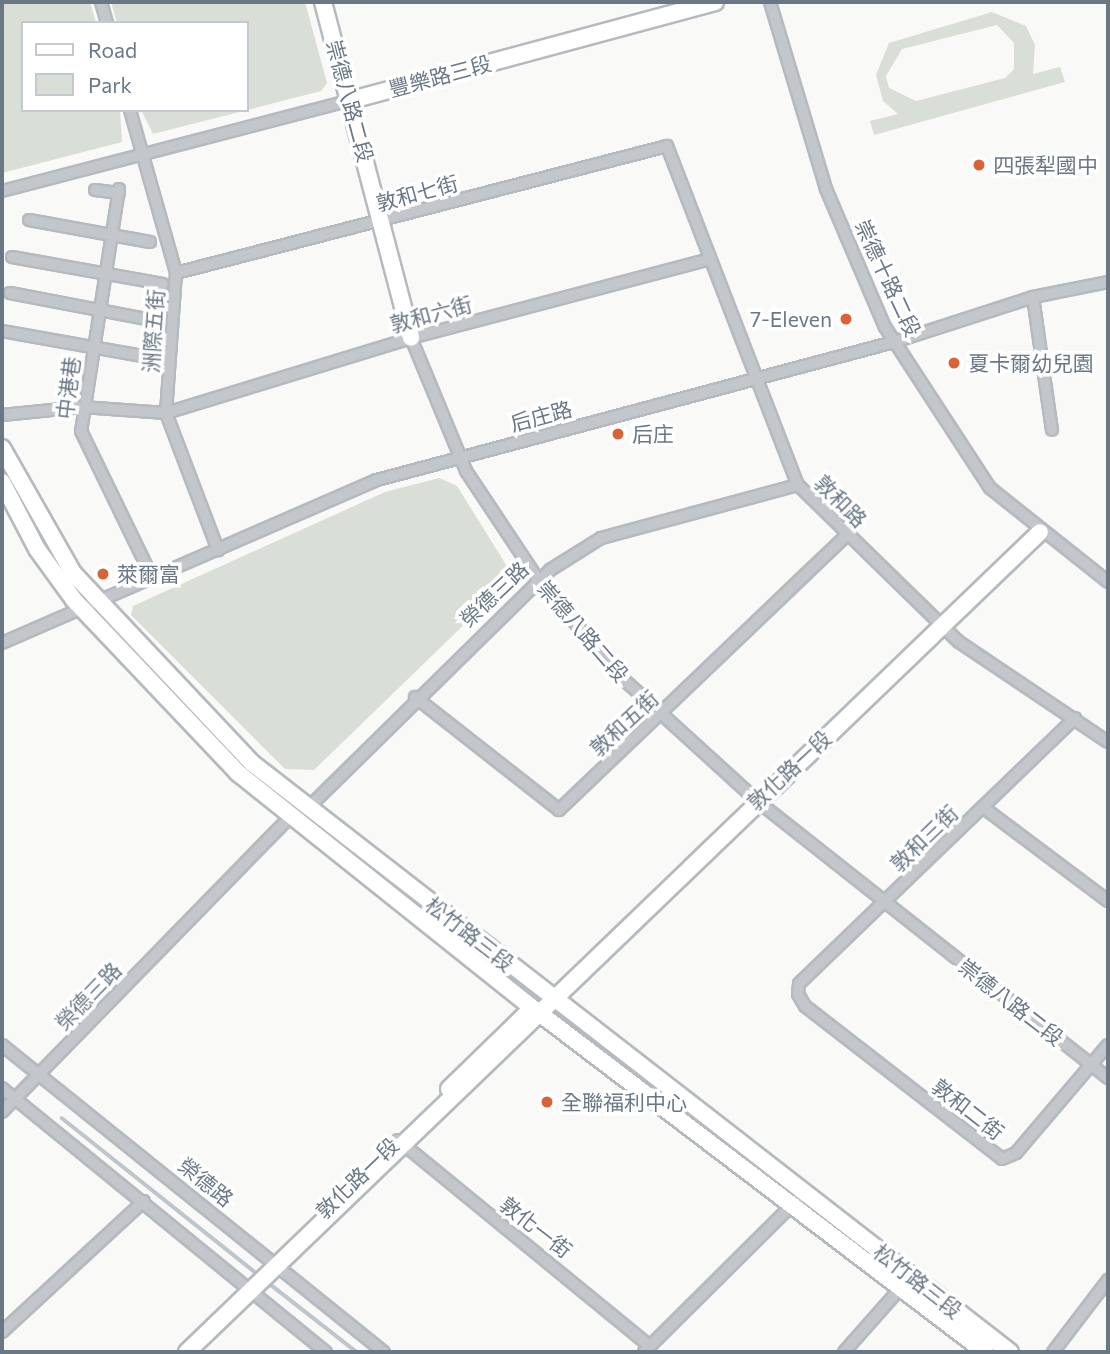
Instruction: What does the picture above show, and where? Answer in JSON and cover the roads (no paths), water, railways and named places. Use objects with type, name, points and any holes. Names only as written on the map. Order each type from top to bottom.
[{"type":"street","points":[[101,2],[106,21]]},
{"type":"street","name":"崇德八路二段","points":[[323,2],[352,100],[411,338],[460,457],[537,578],[590,643],[661,715],[756,800],[1108,1078]]},
{"type":"street","name":"豐樂路三段","points":[[2,191],[715,2]]},
{"type":"street","name":"崇德十路二段","points":[[770,2],[826,189],[894,342],[990,488],[1040,533],[1108,582]]},
{"type":"street","name":"洲際五街","points":[[130,112],[176,273],[166,413],[218,550]]},
{"type":"street","name":"敦和七街","points":[[176,273],[382,222],[667,146]]},
{"type":"street","name":"敦和路","points":[[667,146],[797,485],[942,628],[1108,742]]},
{"type":"street","name":"中港巷","points":[[95,190],[119,191],[82,407],[81,431],[153,579]]},
{"type":"street","points":[[29,220],[150,242]]},
{"type":"street","points":[[12,257],[163,284]]},
{"type":"street","name":"敦和六街","points":[[166,413],[411,338],[709,259]]},
{"type":"street","name":"后庄路","points":[[2,643],[377,480],[894,342],[1033,297],[1108,282]]},
{"type":"street","points":[[10,293],[157,321]]},
{"type":"street","points":[[1033,297],[1052,430]]},
{"type":"street","points":[[2,331],[154,358]]},
{"type":"street","points":[[2,415],[82,407],[166,413]]},
{"type":"street","name":"松竹路三段","points":[[2,448],[60,556],[227,741],[310,806],[548,1006]]},
{"type":"street","name":"松竹路三段","points":[[2,482],[37,548],[83,610],[192,730],[290,817],[548,1006],[906,1282],[1010,1352]]},
{"type":"street","name":"榮德三路","points":[[310,806],[415,697],[537,578],[601,538],[797,485]]},
{"type":"street","name":"敦化路一段","points":[[187,1352],[247,1290],[401,1143],[525,1015],[548,1006],[756,800],[1040,533]]},
{"type":"street","name":"敦和五街","points":[[415,697],[559,810],[847,535]]},
{"type":"street","name":"敦和三街","points":[[799,984],[1075,718]]},
{"type":"street","points":[[984,807],[1108,901]]},
{"type":"street","name":"榮德三路","points":[[2,1112],[290,817]]},
{"type":"street","name":"敦和二街","points":[[799,984],[805,1006],[1003,1159],[1016,1153],[1108,1045]]},
{"type":"street","name":"榮德路","points":[[2,1045],[384,1352]]},
{"type":"street","points":[[2,1088],[326,1352]]},
{"type":"street","name":"敦化一街","points":[[401,1143],[647,1349]]},
{"type":"street","points":[[647,1349],[798,1199]]},
{"type":"street","points":[[2,1332],[144,1201]]},
{"type":"street","points":[[1053,1352],[1108,1280]]},
{"type":"street","points":[[844,1352],[906,1282]]},
{"type":"street","name":"松竹路三段","points":[[906,1282],[985,1352]]},
{"type":"street","name":"敦化路一段","points":[[174,1352],[247,1290]]},
{"type":"waterway","points":[[62,1118],[260,1276]]},
{"type":"waterway","points":[[266,1281],[357,1352]]},
{"type":"place","name":"四張犁國中","points":[[979,165]]},
{"type":"place","name":"7-Eleven","points":[[846,319]]},
{"type":"place","name":"夏卡爾幼兒園","points":[[954,363]]},
{"type":"place","name":"后庄","points":[[618,434]]},
{"type":"place","name":"萊爾富","points":[[103,574]]},
{"type":"place","name":"全聯福利中心","points":[[547,1102]]}]
